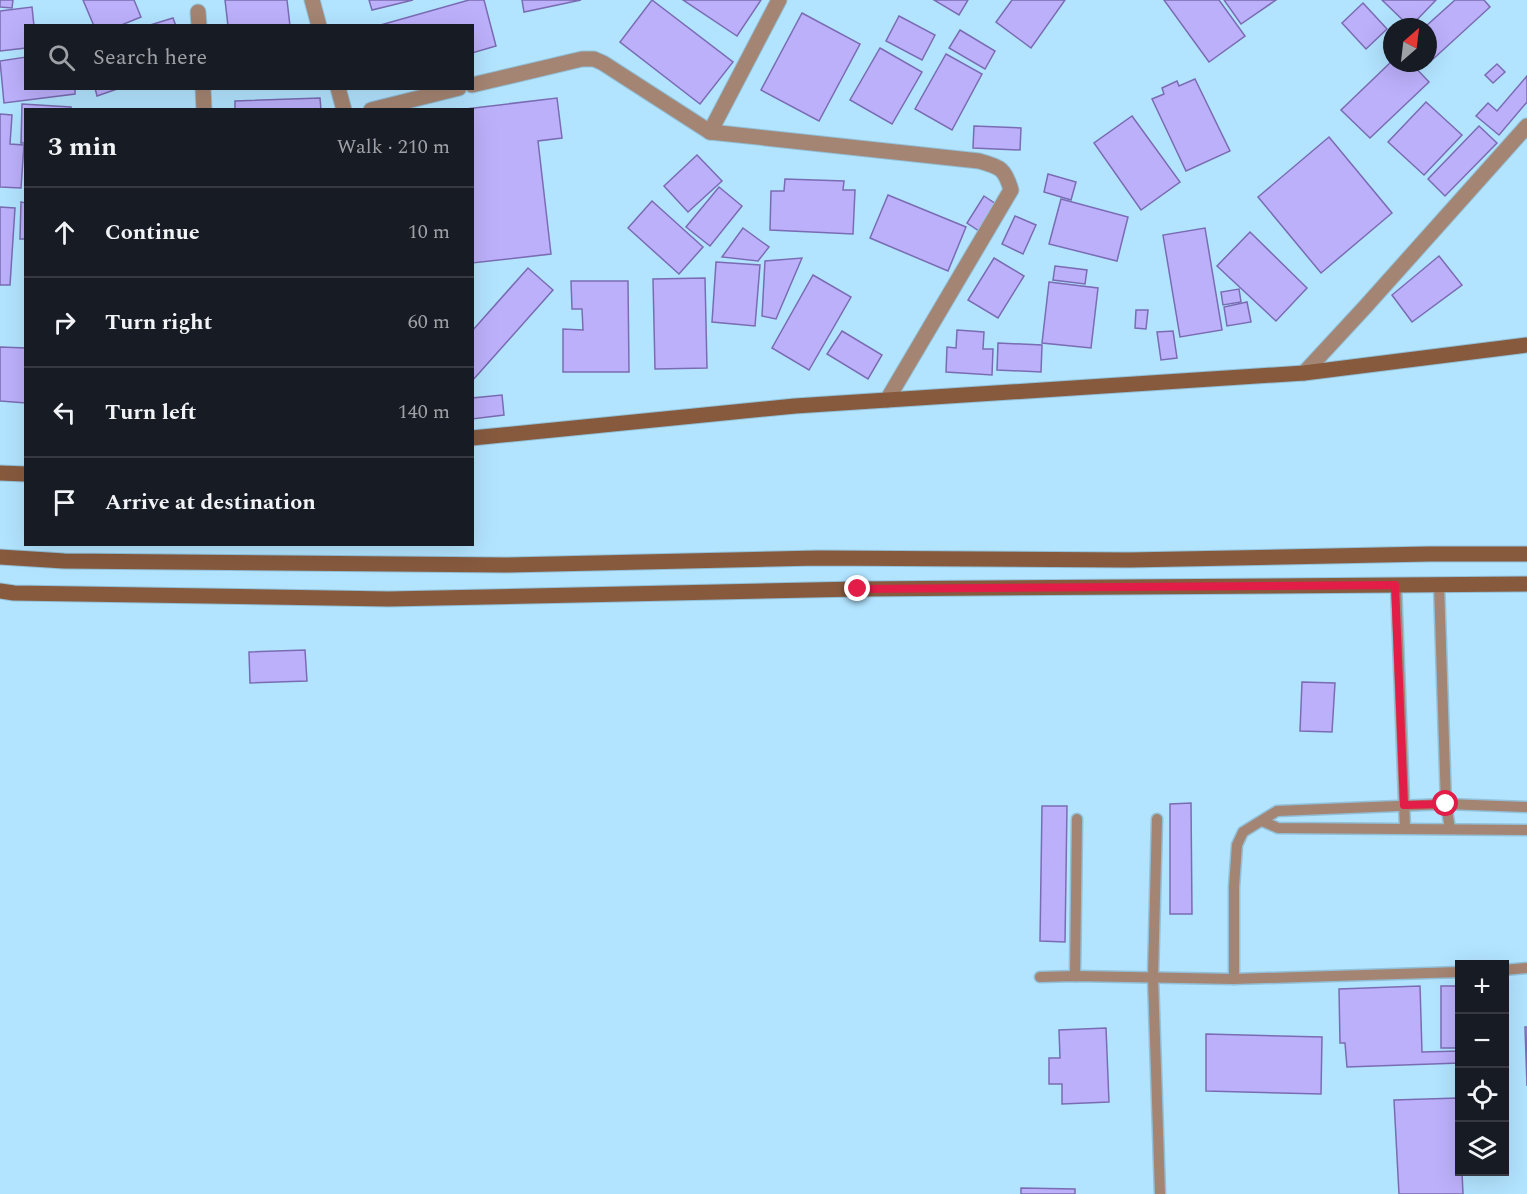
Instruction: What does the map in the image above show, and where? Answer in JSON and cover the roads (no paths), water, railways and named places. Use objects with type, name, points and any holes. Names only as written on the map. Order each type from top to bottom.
[{"type":"main road","points":[[474,438],[795,406],[1304,373],[1527,345]]},
{"type":"main road","points":[[0,473],[24,474]]},
{"type":"main road","points":[[0,556],[64,561],[505,565],[818,558],[1129,560],[1527,554]]},
{"type":"main road","points":[[0,591],[389,598],[858,589],[1527,584]]},
{"type":"street","points":[[312,0],[318,24]]},
{"type":"street","points":[[710,132],[780,0]]},
{"type":"street","points":[[474,85],[582,59],[594,59],[710,132],[980,161],[995,165],[1006,173],[1011,190],[887,400]]},
{"type":"street","points":[[203,90],[204,108]]},
{"type":"street","points":[[339,90],[343,108]]},
{"type":"street","points":[[379,108],[451,90]]},
{"type":"street","points":[[1304,373],[1527,126]]},
{"type":"lane","points":[[1439,584],[1446,804],[1450,829]]},
{"type":"lane","points":[[1395,585],[1406,828]]},
{"type":"lane","points":[[1234,979],[1234,887],[1237,845],[1243,832],[1278,812],[1446,804],[1527,807]]},
{"type":"lane","points":[[1075,976],[1077,819]]},
{"type":"lane","points":[[1157,819],[1153,977],[1160,1194]]},
{"type":"lane","points":[[1262,821],[1278,828],[1527,830]]},
{"type":"lane","points":[[1509,970],[1527,968]]},
{"type":"lane","points":[[1040,977],[1234,979],[1455,972]]}]
